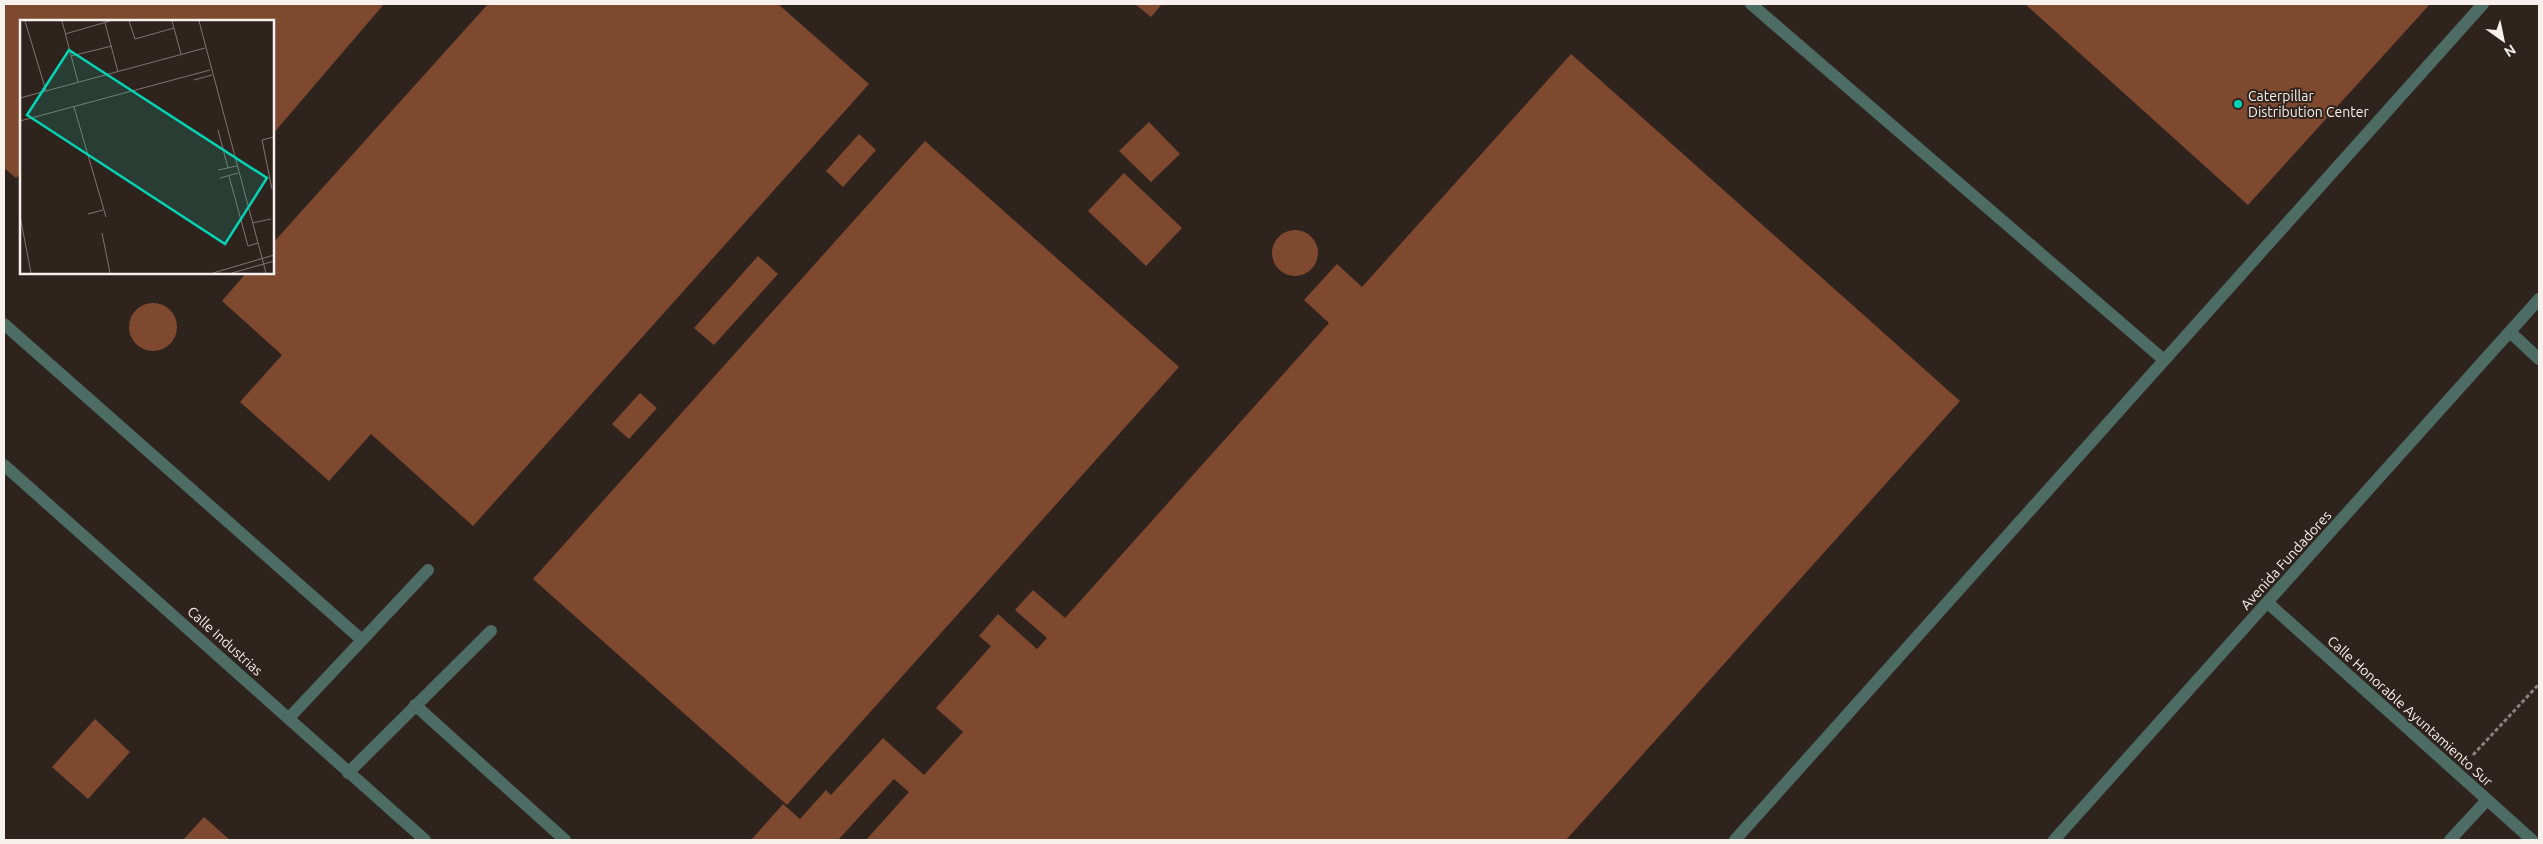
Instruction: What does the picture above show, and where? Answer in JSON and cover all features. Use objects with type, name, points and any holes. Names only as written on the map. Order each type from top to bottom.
[{"type":"street","points":[[1751,4],[2164,360]]},
{"type":"street","points":[[1735,840],[2483,4]]},
{"type":"street","name":"Avenida Fundadores","points":[[2054,840],[2539,299]]},
{"type":"street","points":[[4,324],[362,640]]},
{"type":"street","points":[[2510,332],[2539,359]]},
{"type":"street","name":"Calle Industrias","points":[[4,465],[425,840]]},
{"type":"street","points":[[289,718],[428,570]]},
{"type":"street","name":"Calle Honorable Ayuntamiento Sur","points":[[2268,603],[2532,840]]},
{"type":"street","points":[[348,773],[491,631]]},
{"type":"street","points":[[415,705],[565,840]]},
{"type":"street","points":[[2450,840],[2487,800]]},
{"type":"path","points":[[2456,773],[2539,684]]},
{"type":"building","points":[[4,4],[384,4],[274,133],[274,20],[20,20],[20,174],[16,178],[4,168]]},
{"type":"building","points":[[488,4],[778,4],[869,84],[473,526],[371,434],[329,481],[240,402],[282,355],[222,301],[245,274],[274,274],[274,242]]},
{"type":"building","points":[[1135,4],[1162,4],[1151,17]]},
{"type":"building","name":"Caterpillar Distribution Center","points":[[2025,4],[2430,4],[2248,205]]},
{"type":"building","points":[[1571,54],[1960,401],[1566,840],[866,840],[909,792],[894,779],[838,840],[751,840],[783,804],[800,819],[826,790],[831,795],[883,738],[924,775],[963,732],[936,708],[991,646],[979,636],[998,614],[1037,649],[1047,638],[1015,610],[1033,590],[1065,618],[1329,323],[1304,300],[1337,264],[1362,287]]},
{"type":"building","points":[[1149,122],[1180,154],[1151,182],[1119,151]]},
{"type":"building","points":[[859,134],[876,150],[843,187],[826,171]]},
{"type":"building","points":[[925,141],[1179,367],[787,805],[533,579]]},
{"type":"building","points":[[1124,173],[1182,228],[1146,266],[1088,211]]},
{"type":"building","points":[[1300,230],[1312,236],[1317,244],[1317,262],[1312,270],[1304,275],[1290,276],[1278,270],[1273,262],[1272,248],[1278,236],[1286,231]]},
{"type":"building","points":[[758,256],[778,274],[714,345],[694,328]]},
{"type":"building","points":[[153,303],[162,305],[170,310],[175,318],[177,327],[175,336],[170,344],[162,349],[153,351],[144,349],[136,344],[131,336],[129,327],[131,318],[136,310],[144,305]]},
{"type":"building","points":[[640,393],[657,408],[629,439],[612,424]]},
{"type":"building","points":[[95,719],[130,752],[88,799],[52,767]]},
{"type":"building","points":[[204,817],[230,840],[183,840]]},
{"type":"place","name":"Caterpillar Distribution Center","points":[[2238,104]]}]
